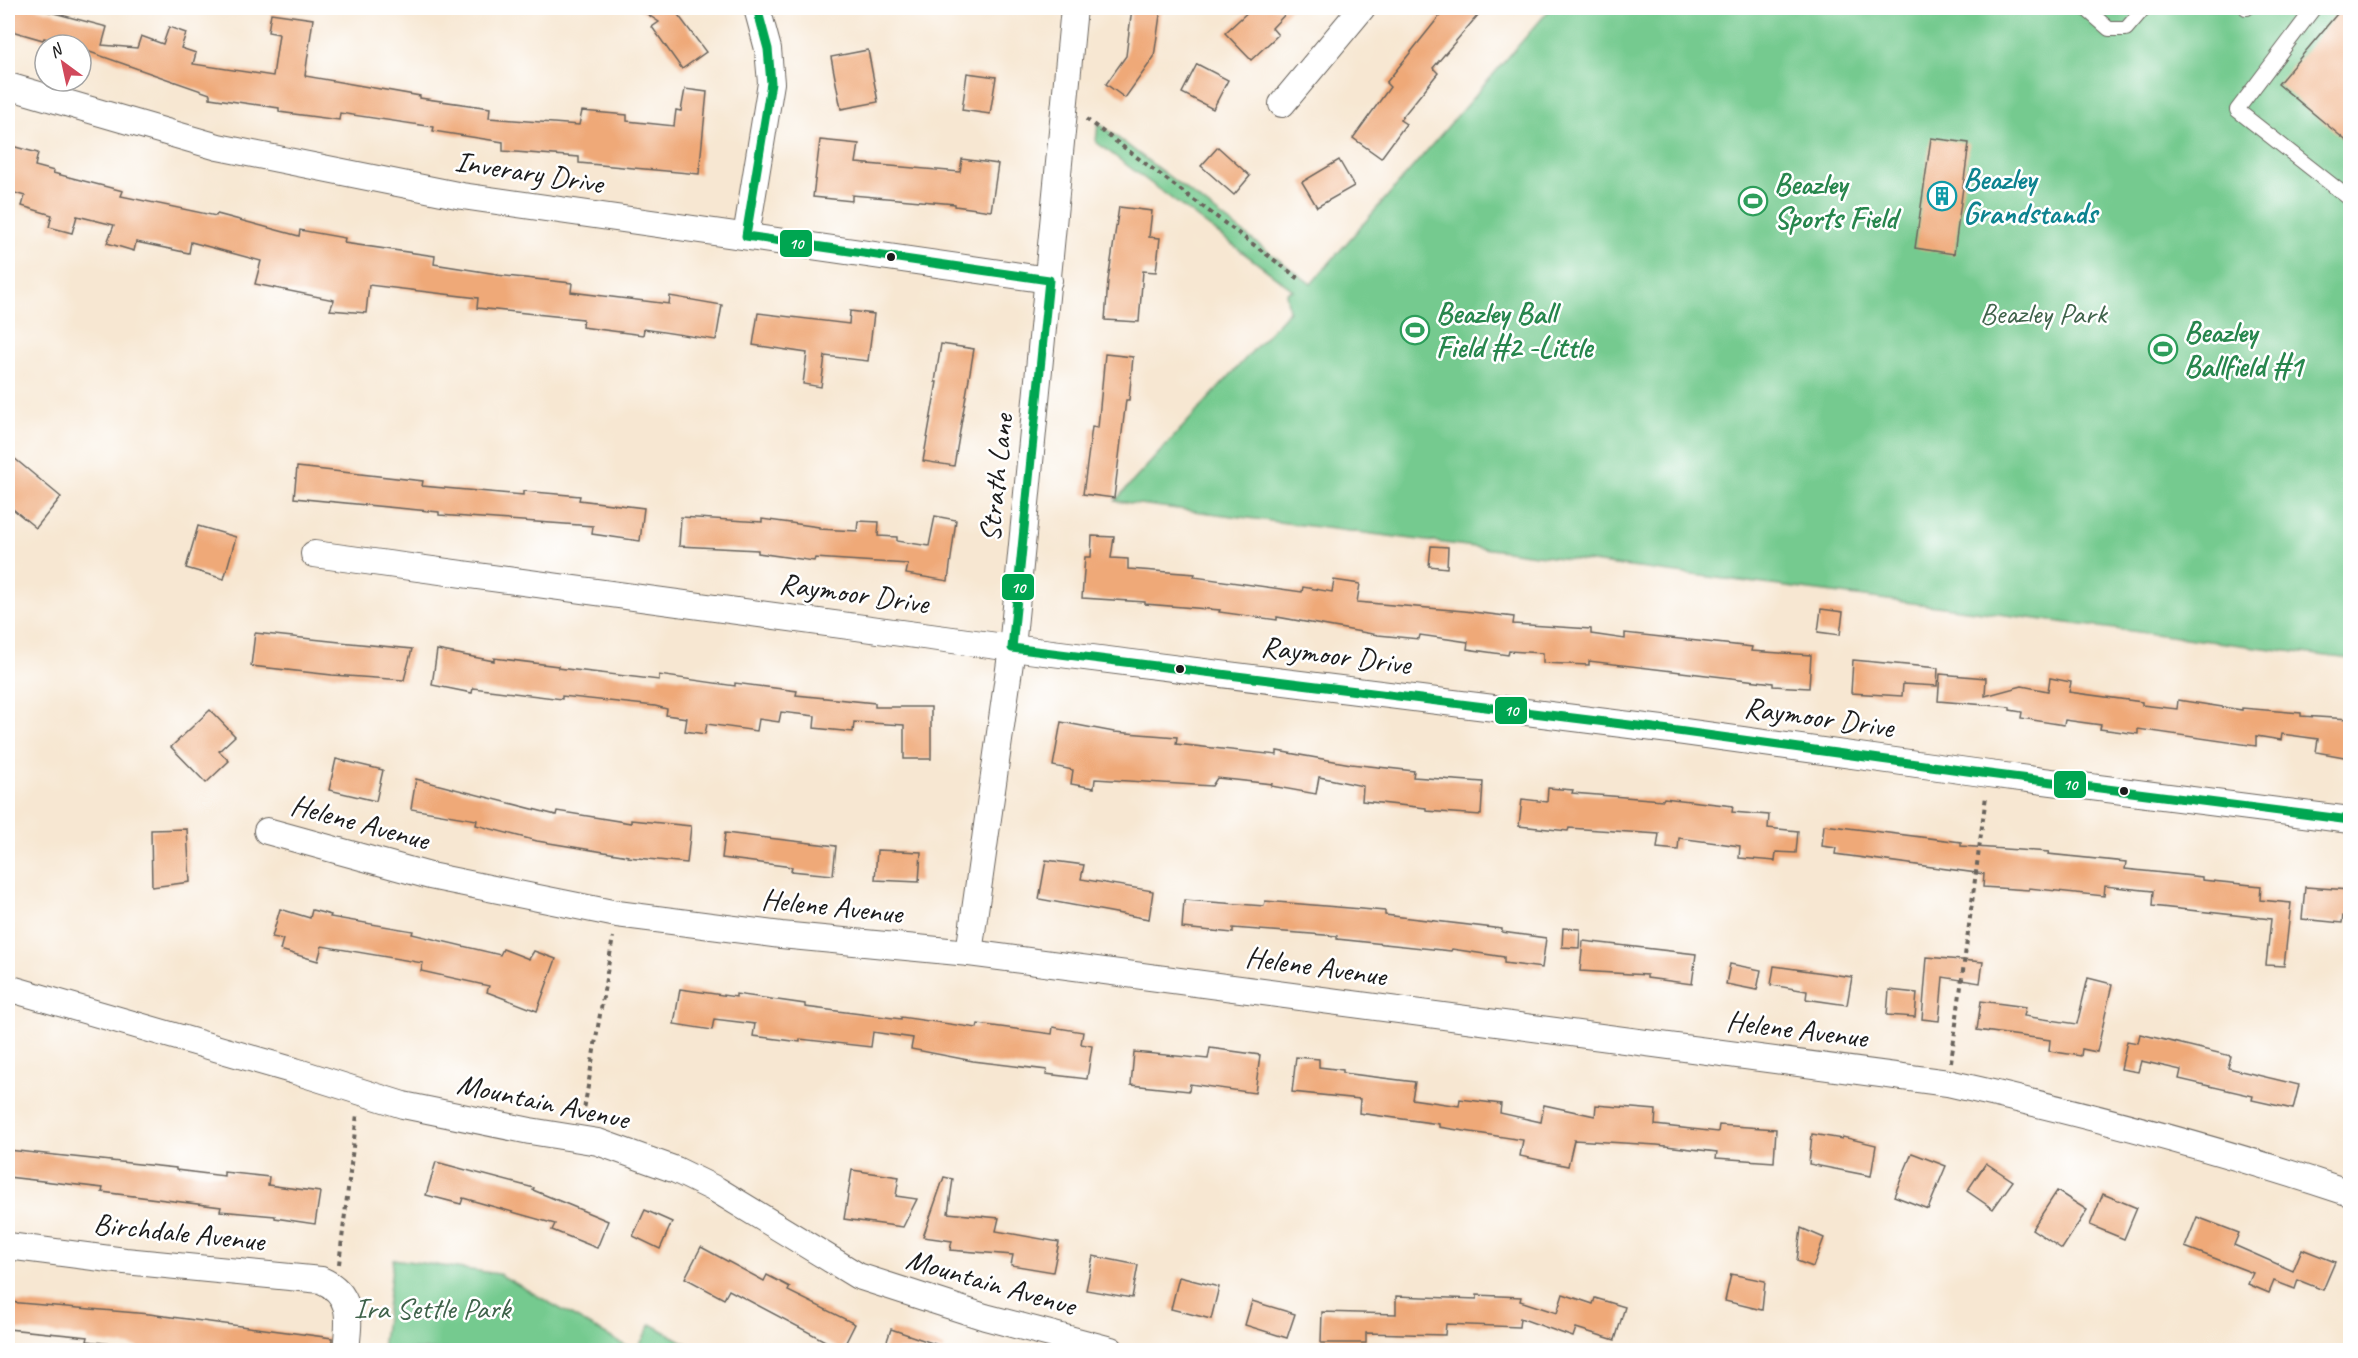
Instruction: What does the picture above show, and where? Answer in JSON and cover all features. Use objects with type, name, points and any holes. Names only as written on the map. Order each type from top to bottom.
[{"type":"street","points":[[746,236],[771,83],[768,50],[757,8]]},
{"type":"street","name":"Strath Lane","points":[[969,953],[1012,648],[1074,8]]},
{"type":"street","points":[[1282,104],[1362,8]]},
{"type":"street","name":"Inverary Drive","points":[[8,86],[229,149],[462,196],[1049,280]]},
{"type":"street","name":"Raymoor Drive","points":[[314,554],[1012,648],[1670,730],[2350,820]]},
{"type":"street","name":"Helene Avenue","points":[[267,831],[430,876],[617,914],[781,935],[969,953],[1948,1083],[2017,1098],[2266,1165],[2350,1193]]},
{"type":"street","name":"Mountain Avenue","points":[[8,988],[403,1105],[530,1131],[579,1137],[676,1170],[707,1185],[858,1276],[985,1317],[1111,1350]]},
{"type":"street","name":"Birchdale Avenue","points":[[8,1246],[125,1261],[316,1279],[332,1285],[338,1291]]},
{"type":"street","points":[[338,1291],[347,1308],[346,1350]]},
{"type":"lane","points":[[2085,8],[2109,29],[2126,29],[2145,8]]},
{"type":"lane","points":[[2314,8],[2237,110],[2350,199]]},
{"type":"path","points":[[1064,103],[1302,281]]},
{"type":"path","points":[[1948,1083],[1989,774]]},
{"type":"path","points":[[579,1137],[617,914]]},
{"type":"path","points":[[338,1291],[360,1092]]},
{"type":"green space","name":"Beazley Park","points":[[1551,8],[2350,8],[2350,659],[1115,501],[1289,311],[1286,293],[1293,290],[1096,142],[1098,123],[1311,284]]},
{"type":"green space","name":"Ira Settle Park","points":[[393,1259],[499,1274],[633,1350],[382,1350]]},
{"type":"green space","points":[[651,1324],[698,1350],[637,1350]]},
{"type":"building","points":[[8,8],[35,8],[107,27],[102,45],[137,48],[141,36],[163,44],[169,27],[186,33],[181,48],[196,53],[193,64],[273,76],[279,34],[268,32],[271,13],[313,19],[305,76],[420,96],[420,98],[490,108],[489,118],[579,125],[582,111],[627,115],[627,121],[674,126],[676,110],[681,111],[685,89],[707,92],[699,174],[579,163],[579,157],[503,151],[503,142],[433,131],[434,127],[340,113],[339,120],[279,112],[279,108],[210,98],[210,94],[93,53],[93,33],[33,33],[33,37],[8,30]]},
{"type":"building","points":[[638,8],[673,8],[706,52],[682,69],[652,27],[659,22]]},
{"type":"building","points":[[1132,8],[1161,8],[1154,57],[1125,98],[1106,84],[1126,56]]},
{"type":"building","points":[[1252,8],[1291,8],[1272,28],[1278,35],[1251,60],[1225,33]]},
{"type":"building","points":[[1446,8],[1484,8],[1433,68],[1438,73],[1400,120],[1406,124],[1381,158],[1353,138],[1390,87],[1386,83]]},
{"type":"building","points":[[2342,8],[2350,8],[2350,144],[2278,84]]},
{"type":"building","points":[[868,50],[878,102],[841,109],[831,57]]},
{"type":"building","points":[[1197,64],[1228,80],[1213,109],[1182,93]]},
{"type":"building","points":[[967,73],[996,77],[990,114],[962,110]]},
{"type":"building","name":"Beazley Grandstands","points":[[1931,138],[1969,143],[1954,254],[1915,248]]},
{"type":"building","points":[[820,140],[859,144],[856,163],[960,172],[962,159],[998,164],[991,211],[955,206],[955,204],[852,195],[852,201],[813,197]]},
{"type":"building","points":[[8,145],[38,153],[35,166],[54,171],[53,173],[123,191],[121,196],[216,216],[217,214],[299,236],[300,230],[345,238],[344,243],[435,256],[434,264],[496,275],[572,283],[571,292],[669,304],[670,296],[722,305],[716,340],[644,329],[643,335],[582,327],[583,319],[477,308],[478,298],[369,285],[366,313],[330,310],[334,300],[255,284],[261,261],[191,242],[189,253],[136,242],[134,251],[107,243],[114,225],[77,216],[72,233],[49,227],[52,215],[22,206],[25,196],[8,191]]},
{"type":"building","points":[[1218,147],[1250,176],[1234,195],[1201,166]]},
{"type":"building","points":[[1339,160],[1354,186],[1317,207],[1302,182]]},
{"type":"building","points":[[1119,207],[1152,211],[1149,237],[1160,238],[1156,272],[1143,271],[1139,322],[1105,320],[1108,281]]},
{"type":"building","points":[[850,311],[874,314],[868,361],[825,356],[821,387],[803,384],[807,353],[753,345],[758,313],[849,324]]},
{"type":"building","points":[[941,344],[974,349],[954,466],[923,461],[937,382],[935,382]]},
{"type":"building","points":[[1105,354],[1133,357],[1114,498],[1083,494],[1092,427],[1098,428]]},
{"type":"building","points":[[8,453],[61,497],[36,528],[8,505]]},
{"type":"building","points":[[297,467],[423,481],[422,486],[523,495],[523,491],[580,496],[579,500],[644,508],[640,541],[592,534],[593,526],[439,515],[439,512],[294,498]]},
{"type":"building","points":[[935,516],[956,520],[948,581],[906,574],[908,564],[815,558],[814,561],[758,553],[758,550],[679,546],[681,517],[762,522],[762,519],[819,527],[819,529],[857,531],[858,521],[879,522],[878,536],[897,537],[897,541],[929,546]]},
{"type":"building","points":[[198,526],[236,537],[224,579],[186,568]]},
{"type":"building","points":[[1092,536],[1114,537],[1111,558],[1128,559],[1128,569],[1195,574],[1194,577],[1302,592],[1303,587],[1332,592],[1334,580],[1360,584],[1357,602],[1514,617],[1513,624],[1591,629],[1591,634],[1625,639],[1625,633],[1752,647],[1751,651],[1811,655],[1809,688],[1773,686],[1773,683],[1589,661],[1589,665],[1543,663],[1543,653],[1509,651],[1508,655],[1467,649],[1468,642],[1420,635],[1419,639],[1378,635],[1277,617],[1277,620],[1219,612],[1220,610],[1082,598],[1085,557],[1091,557]]},
{"type":"building","points":[[1431,546],[1448,547],[1447,568],[1429,566]]},
{"type":"building","points":[[1821,609],[1843,612],[1840,635],[1818,632]]},
{"type":"building","points":[[255,633],[412,649],[404,680],[332,675],[251,666]]},
{"type":"building","points":[[437,650],[494,661],[494,658],[659,680],[659,675],[735,686],[735,683],[797,691],[796,695],[875,703],[875,707],[931,707],[931,759],[904,759],[904,725],[854,722],[853,732],[814,728],[815,716],[781,712],[779,722],[759,719],[757,731],[707,724],[705,734],[685,731],[687,718],[666,715],[667,709],[655,706],[562,696],[562,699],[473,688],[472,693],[432,685]]},
{"type":"building","points":[[1853,660],[1938,668],[1937,686],[1903,684],[1902,696],[1851,693]]},
{"type":"building","points":[[1940,674],[1986,678],[1985,696],[2022,686],[2048,691],[2050,678],[2071,682],[2069,692],[2142,702],[2142,705],[2177,709],[2178,700],[2242,710],[2242,708],[2301,713],[2301,716],[2350,719],[2350,758],[2316,752],[2318,739],[2282,734],[2281,740],[2256,736],[2256,746],[2138,729],[2138,734],[2100,729],[2101,725],[2065,720],[2064,725],[2021,718],[2022,712],[2010,710],[2010,707],[1938,701]]},
{"type":"building","points":[[210,710],[235,736],[219,751],[229,761],[206,783],[171,747]]},
{"type":"building","points":[[1061,722],[1114,732],[1177,737],[1176,744],[1277,755],[1277,751],[1351,764],[1414,771],[1413,777],[1483,782],[1481,815],[1426,811],[1426,808],[1362,801],[1363,786],[1319,777],[1316,794],[1271,786],[1272,784],[1217,778],[1212,786],[1095,779],[1094,788],[1071,784],[1073,770],[1053,766]]},
{"type":"building","points":[[336,759],[383,770],[376,801],[329,790]]},
{"type":"building","points":[[416,779],[556,815],[557,811],[631,823],[631,820],[691,826],[687,863],[628,857],[537,841],[476,825],[477,820],[411,809]]},
{"type":"building","points":[[1548,788],[1573,790],[1572,793],[1663,800],[1664,798],[1733,806],[1732,812],[1769,815],[1768,828],[1798,831],[1796,853],[1776,852],[1775,861],[1739,858],[1740,846],[1679,838],[1678,850],[1657,848],[1659,834],[1569,828],[1568,831],[1519,826],[1522,799],[1547,802]]},
{"type":"building","points":[[1824,825],[1961,842],[1961,846],[2049,852],[2048,854],[2126,862],[2125,869],[2261,886],[2260,900],[2291,903],[2284,966],[2266,965],[2271,919],[2152,906],[2153,891],[2105,886],[2104,896],[2029,888],[2029,890],[1983,887],[1984,874],[1835,854],[1836,848],[1822,846]]},
{"type":"building","points":[[187,829],[190,882],[152,887],[151,830]]},
{"type":"building","points":[[725,833],[836,846],[833,875],[791,871],[792,867],[722,858]]},
{"type":"building","points":[[877,850],[921,852],[919,882],[875,880]]},
{"type":"building","points":[[1046,860],[1084,865],[1081,879],[1153,891],[1149,919],[1039,899]]},
{"type":"building","points":[[2305,887],[2350,890],[2350,917],[2343,916],[2342,923],[2302,919]]},
{"type":"building","points":[[1184,900],[1264,906],[1265,901],[1385,911],[1385,915],[1502,929],[1502,932],[1546,938],[1542,968],[1504,963],[1504,957],[1452,949],[1451,951],[1337,939],[1337,936],[1233,928],[1233,933],[1182,928]]},
{"type":"building","points":[[280,909],[310,918],[312,910],[331,915],[330,917],[413,931],[412,934],[500,955],[503,949],[529,959],[534,951],[556,959],[537,1011],[487,992],[489,986],[421,971],[423,963],[322,946],[318,961],[280,950],[283,939],[272,937]]},
{"type":"building","points":[[1563,928],[1580,929],[1579,948],[1562,947]]},
{"type":"building","points":[[1583,941],[1696,954],[1692,984],[1647,978],[1647,975],[1580,971]]},
{"type":"building","points":[[1927,957],[1983,962],[1980,983],[1943,977],[1939,1021],[1922,1019]]},
{"type":"building","points":[[1730,964],[1761,970],[1757,990],[1726,984]]},
{"type":"building","points":[[1774,966],[1852,977],[1847,1005],[1806,999],[1807,991],[1771,985]]},
{"type":"building","points":[[2088,978],[2112,984],[2097,1052],[2082,1049],[2081,1056],[2049,1051],[2050,1040],[1977,1030],[1981,1001],[2026,1007],[2024,1016],[2077,1024]]},
{"type":"building","points":[[680,989],[736,997],[736,994],[805,1004],[805,1007],[977,1028],[978,1024],[1052,1034],[1053,1027],[1083,1032],[1081,1044],[1092,1046],[1087,1079],[1046,1074],[1047,1070],[973,1061],[911,1049],[913,1038],[873,1032],[871,1047],[753,1036],[755,1024],[714,1019],[712,1030],[674,1024]]},
{"type":"building","points":[[1889,990],[1917,993],[1915,1017],[1887,1015]]},
{"type":"building","points":[[2140,1034],[2231,1056],[2228,1068],[2299,1085],[2293,1109],[2252,1100],[2253,1096],[2179,1079],[2181,1070],[2141,1061],[2138,1072],[2121,1069],[2127,1041],[2138,1043]]},
{"type":"building","points":[[1210,1048],[1260,1055],[1255,1093],[1190,1084],[1189,1091],[1131,1085],[1134,1052],[1208,1059]]},
{"type":"building","points":[[1296,1057],[1319,1059],[1319,1067],[1343,1070],[1343,1073],[1415,1082],[1412,1099],[1459,1106],[1460,1099],[1501,1104],[1500,1113],[1541,1122],[1544,1105],[1595,1116],[1596,1105],[1656,1110],[1655,1125],[1718,1132],[1719,1125],[1776,1129],[1774,1162],[1716,1158],[1717,1152],[1657,1145],[1574,1140],[1568,1166],[1520,1156],[1523,1140],[1439,1127],[1439,1124],[1359,1113],[1360,1099],[1292,1092]]},
{"type":"building","points":[[1812,1134],[1842,1139],[1843,1137],[1876,1145],[1871,1176],[1809,1164]]},
{"type":"building","points":[[8,1150],[176,1168],[176,1170],[224,1176],[224,1172],[269,1177],[268,1185],[320,1192],[315,1224],[275,1218],[275,1216],[220,1211],[221,1207],[102,1192],[103,1188],[8,1177]]},
{"type":"building","points":[[1912,1153],[1946,1166],[1928,1209],[1894,1196]]},
{"type":"building","points":[[436,1162],[534,1188],[533,1190],[608,1221],[597,1248],[552,1230],[555,1224],[463,1198],[461,1204],[426,1195]]},
{"type":"building","points":[[1986,1163],[2013,1181],[1993,1209],[1967,1191]]},
{"type":"building","points":[[852,1170],[899,1177],[896,1196],[917,1199],[903,1227],[844,1219]]},
{"type":"building","points":[[944,1177],[953,1179],[948,1213],[999,1218],[996,1231],[1059,1242],[1053,1272],[1011,1265],[1013,1255],[950,1250],[952,1241],[923,1237]]},
{"type":"building","points":[[2057,1191],[2087,1210],[2062,1249],[2032,1229]]},
{"type":"building","points":[[2103,1194],[2137,1208],[2124,1239],[2090,1225]]},
{"type":"building","points":[[645,1210],[672,1222],[660,1249],[633,1236]]},
{"type":"building","points":[[2197,1217],[2239,1233],[2234,1245],[2293,1271],[2302,1249],[2335,1262],[2323,1290],[2298,1280],[2295,1289],[2274,1281],[2269,1293],[2248,1284],[2253,1273],[2185,1247]]},
{"type":"building","points":[[1801,1228],[1824,1238],[1813,1267],[1797,1261]]},
{"type":"building","points":[[701,1247],[764,1281],[767,1275],[790,1287],[788,1291],[855,1324],[842,1350],[729,1290],[724,1299],[685,1278]]},
{"type":"building","points":[[1093,1256],[1138,1265],[1132,1298],[1086,1290]]},
{"type":"building","points":[[1731,1274],[1765,1281],[1762,1310],[1725,1301]]},
{"type":"building","points":[[1179,1277],[1219,1287],[1211,1319],[1171,1309]]},
{"type":"building","points":[[1563,1294],[1593,1304],[1595,1298],[1625,1307],[1615,1340],[1576,1328],[1573,1337],[1520,1318],[1519,1327],[1446,1324],[1445,1335],[1366,1333],[1366,1343],[1321,1343],[1322,1312],[1396,1314],[1396,1296],[1477,1299],[1477,1295],[1521,1297],[1520,1301],[1557,1313]]},
{"type":"building","points":[[1252,1301],[1295,1314],[1287,1338],[1245,1325]]},
{"type":"building","points":[[8,1302],[149,1314],[332,1338],[331,1350],[138,1350],[138,1347],[87,1341],[88,1337],[8,1329]]},
{"type":"building","points":[[891,1329],[944,1347],[944,1350],[884,1350]]},
{"type":"transit line","name":"10","points":[[757,8],[768,49],[771,83],[746,236],[1049,280],[1012,648],[1670,730],[2350,820]]},
{"type":"place","name":"Beazley Grandstands","points":[[1942,196]]},
{"type":"place","name":"Beazley Sports Field","points":[[1753,201]]},
{"type":"place","name":"Beazley Ball Field #2 -Little","points":[[1415,330]]},
{"type":"place","name":"Beazley Ballfield #1","points":[[2163,349]]}]
